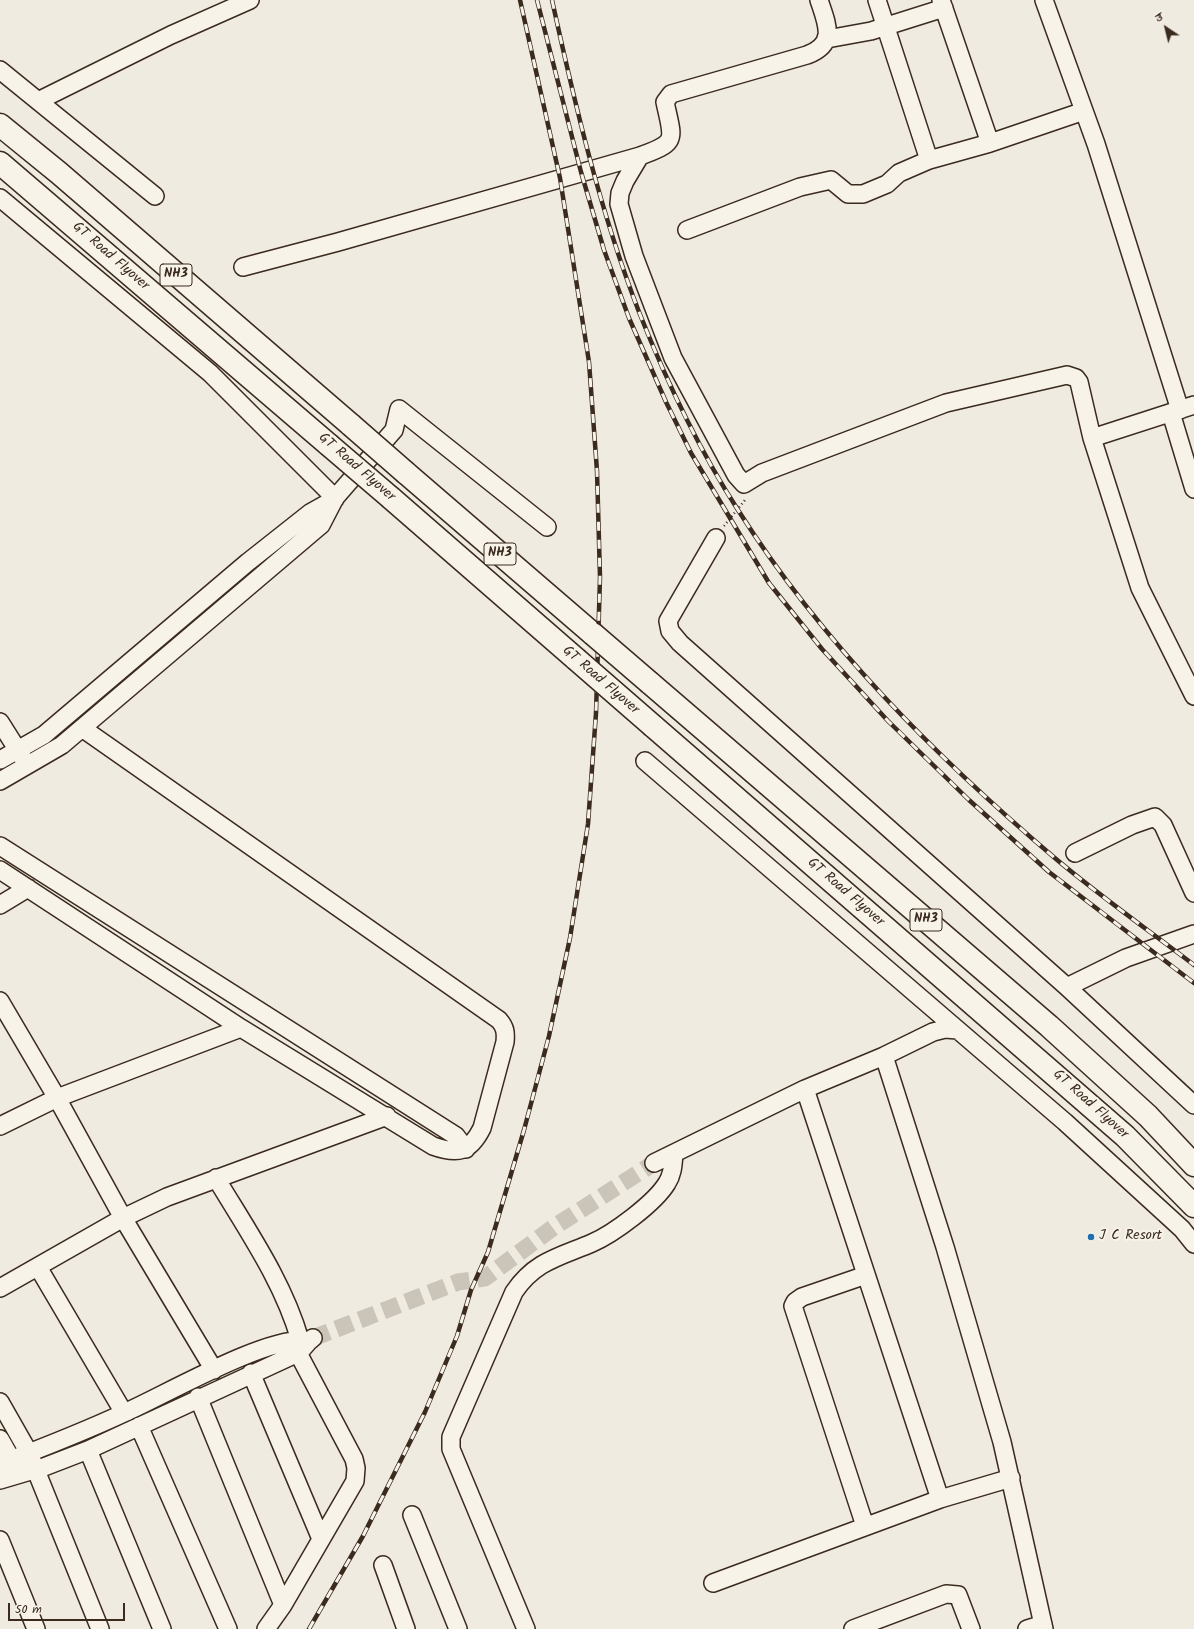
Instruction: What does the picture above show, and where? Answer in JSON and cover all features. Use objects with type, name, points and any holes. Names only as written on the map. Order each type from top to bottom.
[{"type":"highway","name":"GT Road Flyover","points":[[0,125],[65,178],[1049,1026],[1148,1116],[1194,1165]]},
{"type":"highway","name":"GT Road Flyover","points":[[0,163],[391,498],[1125,1136],[1194,1206]]},
{"type":"street","points":[[38,101],[171,35],[250,0]]},
{"type":"street","points":[[243,267],[338,242],[640,156],[662,148],[668,144],[671,138],[665,102],[671,94],[807,55],[816,52],[823,46],[827,39],[826,25],[819,0]]},
{"type":"street","points":[[877,0],[929,160]]},
{"type":"street","points":[[1044,0],[1084,111],[1182,409],[1194,489]]},
{"type":"street","points":[[827,39],[886,27],[942,4],[990,143]]},
{"type":"street","points":[[0,70],[155,196]]},
{"type":"street","points":[[687,230],[750,204],[811,183],[831,180],[848,194],[863,194],[887,184],[899,173],[929,160],[990,143],[1084,111]]},
{"type":"street","points":[[640,156],[625,181],[620,193],[619,204],[634,256],[673,358],[736,475],[744,484],[762,473],[946,403],[1067,375],[1076,378],[1079,382],[1092,438],[1140,588],[1192,688]]},
{"type":"street","points":[[0,198],[210,373],[335,498]]},
{"type":"street","points":[[0,780],[62,745],[321,525],[335,498],[394,430],[399,409],[546,527]]},
{"type":"street","points":[[1092,438],[1182,409]]},
{"type":"street","points":[[0,760],[44,735],[248,562],[310,513],[335,498]]},
{"type":"street","points":[[716,538],[668,621],[670,631],[697,658],[1067,987],[1194,1105]]},
{"type":"street","points":[[0,722],[27,765]]},
{"type":"street","points":[[0,870],[241,1028],[387,1116],[433,1146],[449,1152],[466,1149],[478,1136],[482,1128],[505,1042],[506,1034],[504,1026],[498,1020],[82,728]]},
{"type":"street","points":[[645,761],[1065,1122],[1182,1229],[1194,1244]]},
{"type":"street","points":[[1075,853],[1132,825],[1155,816],[1163,825],[1194,893]]},
{"type":"street","points":[[0,846],[456,1136],[466,1149]]},
{"type":"street","points":[[0,905],[28,888]]},
{"type":"street","points":[[1067,987],[1126,958],[1194,934]]},
{"type":"street","points":[[0,1001],[57,1098],[123,1218],[214,1370]]},
{"type":"street","points":[[0,1126],[57,1098],[241,1028]]},
{"type":"street","points":[[654,1163],[805,1089],[884,1056],[933,1032],[945,1029],[958,1030]]},
{"type":"street","points":[[884,1056],[945,1247],[1010,1478],[1038,1627]]},
{"type":"street","points":[[805,1089],[940,1499]]},
{"type":"street","points":[[0,1288],[123,1218],[167,1196],[387,1116]]},
{"type":"street","points":[[526,1629],[451,1449],[451,1437],[514,1292],[524,1278],[548,1261],[594,1242],[613,1232],[636,1214],[668,1183],[671,1175],[674,1154]]},
{"type":"street","points":[[216,1178],[276,1280],[293,1316],[354,1459],[356,1468],[355,1481],[282,1605],[266,1629]]},
{"type":"street","points":[[38,1267],[124,1413]]},
{"type":"street","points":[[865,1526],[793,1306],[802,1296],[866,1275]]},
{"type":"street","points":[[6,1462],[65,1440],[214,1370],[273,1346],[304,1343]]},
{"type":"street","points":[[0,1480],[28,1472],[88,1450],[251,1373],[304,1343]]},
{"type":"street","points":[[251,1373],[321,1539]]},
{"type":"street","points":[[198,1398],[282,1605]]},
{"type":"street","points":[[0,1402],[29,1453],[28,1472],[100,1629]]},
{"type":"street","points":[[139,1426],[228,1629]]},
{"type":"street","points":[[0,1439],[6,1462]]},
{"type":"street","points":[[88,1450],[162,1629]]},
{"type":"street","points":[[6,1462],[28,1472]]},
{"type":"street","points":[[713,1583],[940,1499],[1010,1478]]},
{"type":"street","points":[[412,1515],[458,1629]]},
{"type":"street","points":[[0,1540],[36,1629]]},
{"type":"street","points":[[383,1565],[406,1629]]},
{"type":"street","points":[[853,1629],[871,1626],[946,1594],[953,1593],[958,1595],[971,1629]]},
{"type":"path","points":[[716,538],[745,500],[747,494],[744,484]]},
{"type":"tunnel","points":[[313,1338],[458,1282],[485,1278],[554,1227],[654,1163]]},
{"type":"railway","points":[[309,1629],[363,1536],[425,1412],[457,1336],[471,1290],[488,1252],[524,1130],[549,1036],[570,938],[588,824],[596,713],[600,577],[597,471],[589,362],[560,178],[520,0]]},
{"type":"railway","points":[[537,0],[581,172],[604,250],[629,318],[666,402],[691,453],[769,583],[822,649],[888,721],[969,800],[1049,872],[1194,983]]},
{"type":"railway","points":[[552,0],[579,118],[600,197],[625,274],[649,337],[672,388],[696,438],[738,510],[771,559],[807,607],[844,652],[925,739],[1011,820],[1056,859],[1107,900],[1194,965]]},
{"type":"place","name":"J C Resort","points":[[1091,1237]]}]
